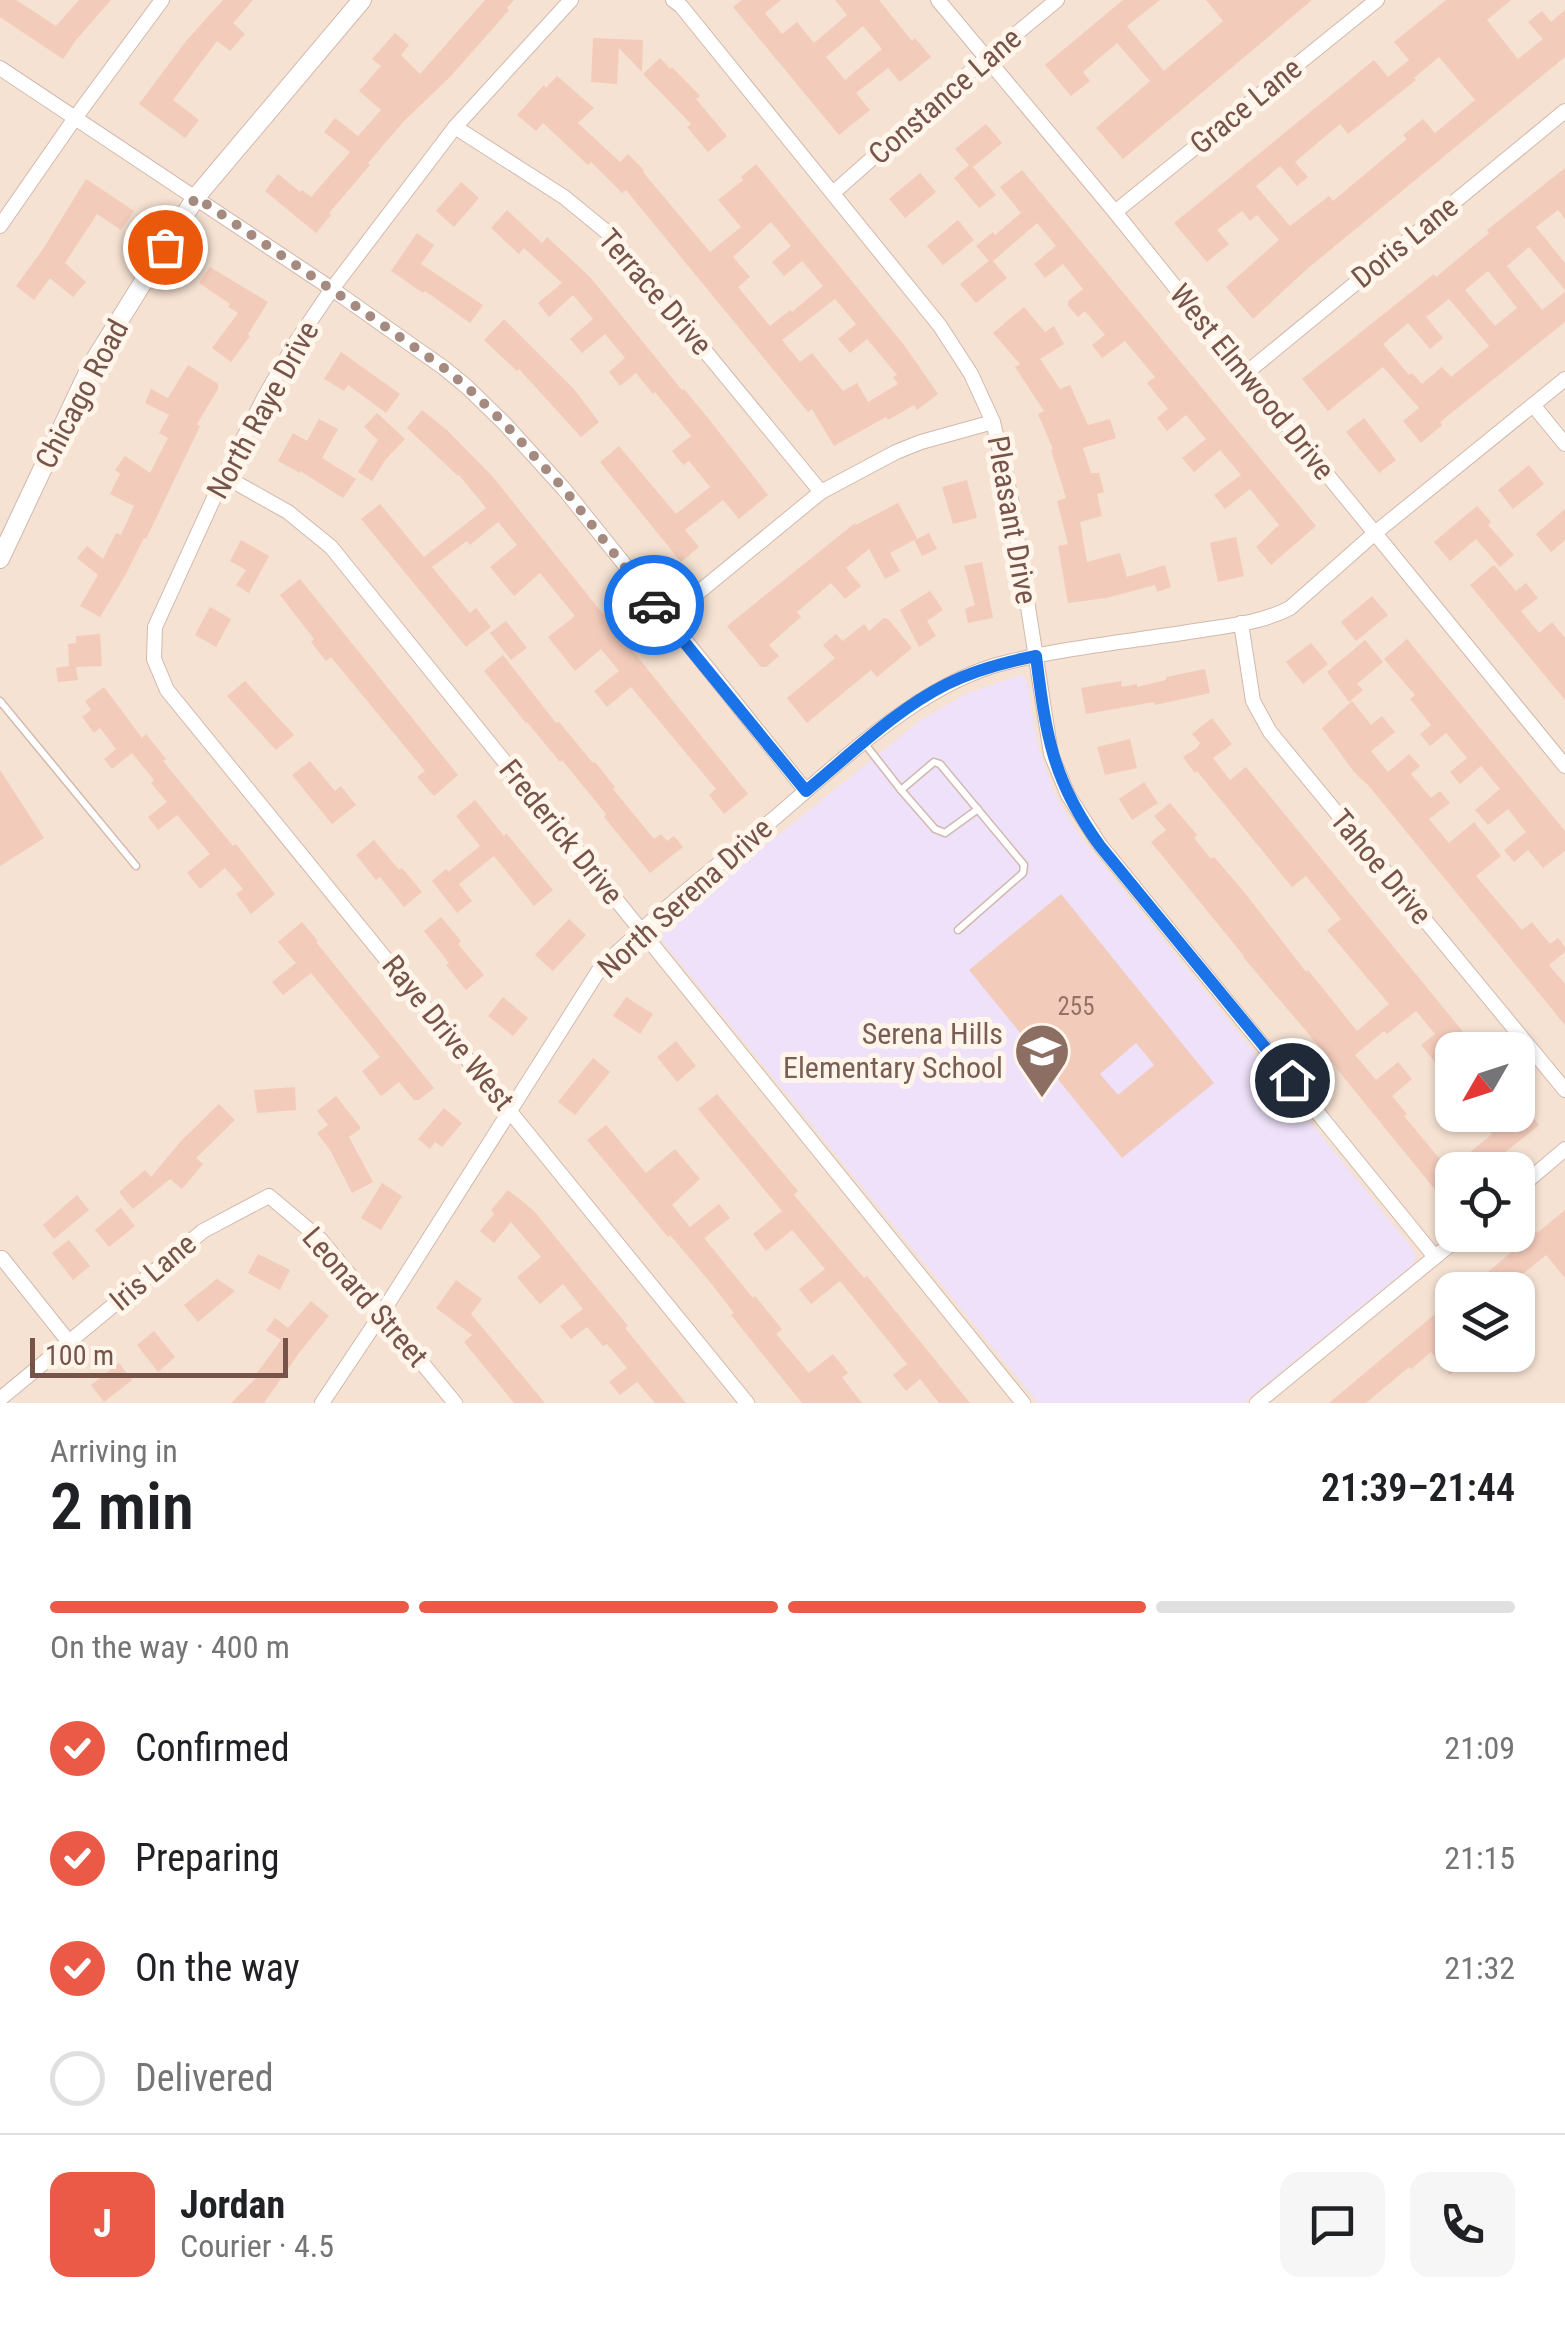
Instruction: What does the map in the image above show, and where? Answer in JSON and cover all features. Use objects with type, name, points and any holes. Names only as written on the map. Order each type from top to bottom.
[{"type":"street","points":[[0,226],[162,0]]},
{"type":"street","name":"Chicago Road","points":[[0,559],[91,366],[196,197],[362,0]]},
{"type":"street","name":"North Raye Drive","points":[[154,659],[156,628],[224,476],[275,379],[332,289],[455,127],[571,0]]},
{"type":"street","name":"Pleasant Drive","points":[[673,0],[833,193],[972,374],[993,422],[1011,498],[1052,754],[1063,786],[1086,827],[1435,1257]]},
{"type":"street","name":"West Elmwood Drive","points":[[938,0],[1565,766]]},
{"type":"street","name":"Constance Lane","points":[[833,193],[1057,0]]},
{"type":"street","name":"Grace Lane","points":[[1115,212],[1377,0]]},
{"type":"street","points":[[0,68],[332,289],[444,368],[486,404],[564,489],[806,791]]},
{"type":"street","name":"Doris Lane","points":[[1244,374],[1565,111]]},
{"type":"street","name":"Terrace Drive","points":[[455,127],[564,197],[608,234],[822,492]]},
{"type":"street","name":"North Serena Drive","points":[[322,1403],[599,970],[640,930],[864,743],[948,684],[1005,662],[1241,624],[1290,608],[1565,379]]},
{"type":"street","points":[[1533,405],[1565,444]]},
{"type":"street","points":[[666,619],[822,492],[896,452],[993,422]]},
{"type":"street","name":"Frederick Drive","points":[[224,476],[288,512],[331,547],[1023,1403]]},
{"type":"street","name":"Tahoe Drive","points":[[1241,624],[1254,701],[1270,732],[1565,1090]]},
{"type":"street","name":"Raye Drive West","points":[[154,659],[168,690],[747,1403]]},
{"type":"street","points":[[1535,1174],[1565,1149]]},
{"type":"street","name":"Leonard Street","points":[[269,1196],[320,1239],[456,1403]]},
{"type":"street","name":"Iris Lane","points":[[0,1399],[203,1231],[269,1196]]},
{"type":"street","points":[[1258,1403],[1441,1252]]},
{"type":"street","points":[[2,1258],[69,1342]]},
{"type":"lane","points":[[0,701],[136,866]]},
{"type":"lane","points":[[864,743],[935,830],[945,833],[978,809]]},
{"type":"lane","points":[[901,790],[934,762],[940,764],[1024,865],[1024,873],[958,930]]},
{"type":"shaded area","points":[[0,0],[1565,0],[1565,1403],[0,1403]]},
{"type":"shaded area","name":"Serena Hills Elementary School","points":[[1020,675],[1027,681],[1038,745],[1054,792],[1079,835],[1416,1253],[1412,1265],[1243,1403],[1038,1403],[663,942],[668,924],[920,721],[966,694]]},
{"type":"building","points":[[0,0],[16,0],[56,26],[79,0],[111,0],[63,59],[0,17]]},
{"type":"building","points":[[223,0],[253,0],[233,23],[245,34],[230,51],[217,41],[173,100],[199,120],[185,138],[139,104],[186,41]]},
{"type":"building","points":[[485,0],[514,0],[451,76],[368,163],[316,233],[265,191],[278,174],[311,197],[350,152],[324,132],[335,118],[358,136],[381,110],[359,91],[381,66],[372,59],[395,33],[409,45],[401,55],[420,74]]},
{"type":"building","points":[[742,0],[781,0],[765,13],[782,34],[797,22],[814,43],[847,15],[835,0],[879,0],[912,41],[915,38],[931,57],[900,82],[888,68],[856,93],[870,110],[839,135],[733,7]],"holes":[[[863,26],[882,49],[845,80],[826,57]]]},
{"type":"building","points":[[1123,0],[1160,0],[1127,26],[1164,71],[1223,21],[1206,0],[1312,0],[1123,159],[1096,128],[1150,81],[1117,43],[1083,72],[1090,81],[1071,96],[1045,65]]},
{"type":"building","points":[[1446,0],[1511,0],[1487,20],[1518,59],[1543,39],[1528,22],[1542,11],[1551,22],[1565,10],[1565,57],[1307,269],[1253,319],[1226,287],[1279,240],[1257,215],[1250,221],[1242,211],[1217,230],[1229,244],[1207,262],[1174,223],[1374,60],[1388,77],[1409,60],[1394,42]],"holes":[[[1439,57],[1475,100],[1435,133],[1423,119],[1403,135],[1407,139],[1333,201],[1329,196],[1290,226],[1256,186],[1280,166],[1297,186],[1308,177],[1295,162],[1340,124],[1348,134]]]},
{"type":"building","points":[[593,38],[643,40],[642,72],[619,48],[617,84],[591,82]]},
{"type":"building","points":[[660,58],[700,96],[696,99],[727,136],[708,152],[687,127],[691,124],[643,74]]},
{"type":"building","points":[[557,76],[594,108],[578,123],[620,162],[628,154],[710,252],[741,227],[718,200],[756,164],[904,345],[938,394],[917,410],[914,405],[888,420],[886,417],[834,446],[812,409],[808,412],[626,190],[622,193],[543,123],[536,131],[517,115],[544,85],[546,88]],"holes":[[[771,222],[791,246],[772,262],[784,276],[802,261],[823,286],[770,326],[738,287],[750,277],[733,257]],[[835,299],[856,324],[838,339],[850,353],[867,339],[897,375],[893,377],[898,384],[868,402],[857,383],[843,391],[812,353],[800,362],[782,340]]]},
{"type":"building","points":[[986,124],[1002,143],[973,167],[996,195],[979,208],[954,178],[969,165],[955,149]]},
{"type":"building","points":[[1565,168],[1565,219],[1558,210],[1536,227],[1565,263],[1565,290],[1529,247],[1507,266],[1542,310],[1565,292],[1565,322],[1440,422],[1442,425],[1421,443],[1403,421],[1419,408],[1383,367],[1328,411],[1302,379],[1434,274],[1436,277],[1489,233],[1487,230]],"holes":[[[1488,271],[1517,308],[1495,326],[1465,290]],[[1449,299],[1489,346],[1451,377],[1442,367],[1422,384],[1412,373],[1409,375],[1383,344],[1408,323],[1430,349],[1443,338],[1426,317]]]},
{"type":"building","points":[[1022,170],[1316,526],[1271,565],[1256,547],[1279,525],[1250,489],[1225,509],[1214,495],[1241,475],[1220,450],[1194,472],[1182,458],[1206,439],[1186,415],[1167,431],[1157,418],[1168,409],[1147,383],[1155,377],[1125,341],[1102,358],[1092,345],[1105,335],[1085,311],[1078,317],[1068,306],[1068,301],[1083,289],[1063,264],[1045,278],[1034,264],[1056,246],[1037,223],[993,261],[1007,278],[976,303],[960,284],[989,261],[976,246],[1021,213],[1000,187]]},
{"type":"building","points":[[920,173],[936,192],[905,218],[889,199]]},
{"type":"building","points":[[86,179],[134,211],[121,230],[97,214],[65,263],[86,282],[73,297],[50,278],[34,300],[16,286]]},
{"type":"building","points":[[461,182],[479,198],[454,227],[436,211]]},
{"type":"building","points":[[507,210],[542,243],[547,237],[590,277],[768,495],[739,519],[723,500],[685,530],[699,547],[681,562],[600,462],[619,446],[676,514],[710,487],[689,461],[683,465],[672,451],[691,436],[636,373],[620,386],[609,372],[625,358],[605,334],[582,353],[570,339],[593,319],[573,295],[549,317],[538,303],[562,283],[524,248],[519,254],[491,228]]},
{"type":"building","points":[[958,220],[974,240],[943,265],[927,246]]},
{"type":"building","points":[[417,233],[434,245],[421,264],[483,305],[470,323],[391,271]]},
{"type":"building","points":[[210,267],[268,302],[231,362],[212,348],[238,313],[199,283]]},
{"type":"building","points":[[1024,307],[1045,332],[1054,326],[1064,344],[1040,359],[1060,389],[1070,385],[1088,425],[1110,419],[1116,438],[1083,448],[1091,473],[1099,473],[1104,492],[1097,494],[1102,516],[1080,522],[1087,562],[1120,553],[1127,577],[1165,565],[1171,587],[1157,592],[1155,585],[1068,603],[1058,546],[1068,544],[1057,501],[1066,498],[1053,449],[1038,414],[1044,411],[1015,367],[1020,364],[993,333]]},
{"type":"building","points":[[504,319],[574,389],[599,422],[581,437],[519,369],[484,340]]},
{"type":"building","points":[[341,352],[400,394],[386,413],[348,385],[344,391],[324,379]]},
{"type":"building","points":[[188,365],[218,384],[218,389],[197,424],[200,426],[146,539],[100,617],[80,606],[98,575],[77,558],[87,546],[103,559],[116,533],[121,535],[134,506],[110,494],[120,474],[115,470],[125,456],[150,473],[168,438],[159,433],[169,415],[145,403],[151,389],[168,398]]},
{"type":"building","points":[[422,410],[492,476],[748,794],[724,814],[709,795],[716,789],[631,687],[607,707],[594,691],[619,671],[601,649],[575,671],[548,637],[575,616],[540,573],[514,596],[490,567],[517,545],[498,522],[470,545],[467,541],[432,567],[470,613],[476,608],[491,627],[466,647],[361,519],[380,504],[424,557],[486,508],[459,475],[407,428]]},
{"type":"building","points":[[377,413],[405,439],[372,481],[358,472],[378,440],[364,427]]},
{"type":"building","points":[[1364,418],[1396,460],[1379,473],[1346,432]]},
{"type":"building","points":[[319,419],[338,429],[322,458],[356,479],[343,498],[278,461],[293,433],[307,441]]},
{"type":"building","points":[[1529,465],[1544,484],[1513,509],[1498,490]]},
{"type":"building","points":[[967,480],[977,518],[953,524],[942,487]]},
{"type":"building","points":[[898,503],[915,540],[929,533],[937,549],[922,556],[914,540],[890,553],[900,571],[885,579],[869,549],[846,568],[861,586],[845,599],[831,583],[797,612],[801,617],[769,645],[779,656],[761,667],[727,626],[855,523]]},
{"type":"building","points":[[1477,506],[1514,555],[1500,567],[1476,539],[1450,561],[1434,542]]},
{"type":"building","points":[[1565,509],[1565,540],[1551,552],[1536,534]]},
{"type":"building","points":[[1236,537],[1244,576],[1218,582],[1210,543]]},
{"type":"building","points":[[241,540],[269,556],[249,593],[236,585],[246,570],[230,561]]},
{"type":"building","points":[[982,562],[993,618],[968,623],[965,609],[975,605],[964,566]]},
{"type":"building","points":[[1494,565],[1516,591],[1526,583],[1538,598],[1521,611],[1539,633],[1552,622],[1565,638],[1565,700],[1470,585]]},
{"type":"building","points":[[300,579],[458,775],[434,796],[417,777],[425,771],[331,657],[326,661],[280,595]]},
{"type":"building","points":[[930,591],[943,610],[927,621],[936,636],[919,647],[900,610]]},
{"type":"building","points":[[1372,596],[1388,615],[1356,641],[1341,622]]},
{"type":"building","points":[[210,607],[231,619],[216,647],[195,635]]},
{"type":"building","points":[[884,618],[912,648],[877,677],[871,670],[807,723],[787,698],[835,658],[823,645],[836,634],[843,641],[864,624],[869,631]]},
{"type":"building","points":[[506,621],[527,648],[511,660],[490,633]]},
{"type":"building","points":[[100,634],[102,666],[76,667],[78,680],[58,682],[56,668],[69,666],[68,644],[76,643],[76,636]]},
{"type":"building","points":[[1407,639],[1565,831],[1565,851],[1543,868],[1528,850],[1514,862],[1504,850],[1526,832],[1508,809],[1488,825],[1475,810],[1500,789],[1481,766],[1460,784],[1450,772],[1467,758],[1446,733],[1430,746],[1420,734],[1431,725],[1410,699],[1415,695],[1384,659]]},
{"type":"building","points":[[1365,640],[1383,662],[1357,684],[1363,690],[1349,702],[1327,672]]},
{"type":"building","points":[[1311,643],[1328,664],[1303,684],[1286,662]]},
{"type":"building","points":[[503,655],[556,723],[595,762],[654,839],[661,834],[667,841],[674,836],[683,847],[650,873],[562,760],[484,671]]},
{"type":"building","points":[[1205,669],[1210,693],[1086,714],[1081,688],[1121,681],[1122,687],[1137,687]]},
{"type":"building","points":[[245,681],[294,735],[276,750],[227,696]]},
{"type":"building","points":[[104,687],[142,738],[146,734],[166,759],[163,761],[275,894],[251,914],[236,894],[243,889],[225,868],[200,889],[187,873],[210,854],[177,815],[158,830],[148,817],[167,802],[132,753],[112,769],[104,759],[116,749],[100,728],[94,733],[82,717],[91,710],[85,701]]},
{"type":"building","points":[[1352,701],[1371,725],[1382,716],[1395,732],[1371,751],[1388,772],[1409,754],[1420,766],[1411,774],[1431,798],[1440,791],[1450,803],[1429,819],[1449,843],[1474,822],[1501,856],[1476,876],[1522,930],[1532,922],[1550,944],[1558,938],[1565,947],[1565,952],[1549,965],[1565,984],[1565,1025],[1354,772],[1322,728]]},
{"type":"building","points":[[1212,718],[1232,744],[1213,758],[1230,780],[1246,767],[1463,1032],[1435,1034],[1416,1011],[1355,1055],[1376,1080],[1398,1062],[1412,1079],[1392,1096],[1435,1153],[1435,1190],[1151,842],[1166,830],[1154,816],[1170,803],[1211,859],[1214,857],[1245,893],[1357,1031],[1389,1004],[1327,930],[1341,919],[1306,876],[1292,887],[1183,757],[1200,743],[1192,734]]},
{"type":"building","points":[[1130,739],[1137,768],[1105,775],[1097,747]]},
{"type":"building","points":[[310,761],[335,791],[341,786],[356,805],[332,824],[292,775]]},
{"type":"building","points":[[0,770],[44,838],[0,866]]},
{"type":"building","points":[[1144,782],[1158,803],[1132,820],[1119,799]]},
{"type":"building","points":[[475,800],[553,890],[534,906],[494,856],[459,884],[472,901],[457,913],[432,881],[480,846],[456,816]]},
{"type":"building","points":[[374,840],[422,892],[404,907],[356,855]]},
{"type":"building","name":"Serena Hills Elementary School","points":[[1061,894],[1214,1083],[1122,1158],[969,970]],"holes":[[[1136,1043],[1154,1065],[1118,1095],[1100,1074]]]},
{"type":"building","points":[[441,917],[484,975],[466,990],[424,931]]},
{"type":"building","points":[[569,919],[586,935],[553,971],[535,955]]},
{"type":"building","points":[[302,922],[434,1088],[419,1100],[414,1100],[399,1082],[381,1096],[362,1071],[380,1057],[311,973],[283,995],[272,982],[296,963],[278,942]]},
{"type":"building","points":[[503,997],[528,1018],[513,1036],[488,1016]]},
{"type":"building","points":[[626,997],[653,1014],[640,1034],[613,1016]]},
{"type":"building","points":[[1435,1034],[1435,1062],[1421,1045]]},
{"type":"building","points":[[676,1041],[696,1066],[677,1082],[657,1057]]},
{"type":"building","points":[[593,1058],[610,1072],[575,1115],[558,1102]]},
{"type":"building","points":[[295,1087],[296,1110],[257,1113],[254,1090]]},
{"type":"building","points":[[717,1094],[798,1191],[794,1195],[864,1278],[867,1276],[970,1403],[939,1403],[920,1379],[906,1391],[893,1375],[907,1364],[840,1281],[811,1304],[799,1289],[825,1269],[792,1230],[766,1251],[753,1234],[782,1211],[698,1109]]},
{"type":"building","points":[[336,1096],[361,1128],[349,1137],[373,1182],[352,1193],[317,1133],[328,1125],[317,1111]]},
{"type":"building","points":[[219,1104],[235,1120],[196,1158],[203,1164],[182,1189],[170,1179],[133,1209],[119,1192],[145,1170],[151,1177]]},
{"type":"building","points":[[444,1108],[462,1123],[442,1147],[435,1142],[430,1149],[418,1139]]},
{"type":"building","points":[[606,1125],[646,1173],[675,1149],[700,1179],[672,1205],[690,1227],[719,1204],[730,1218],[704,1238],[782,1329],[776,1334],[809,1373],[833,1354],[848,1373],[842,1377],[862,1403],[802,1403],[731,1315],[734,1313],[710,1282],[587,1140]]},
{"type":"building","points":[[1490,1132],[1530,1132],[1505,1152],[1470,1152]]},
{"type":"building","points":[[382,1183],[402,1196],[381,1230],[361,1218]]},
{"type":"building","points":[[508,1190],[534,1211],[686,1403],[655,1403],[637,1382],[620,1395],[609,1382],[627,1368],[607,1344],[603,1346],[587,1327],[571,1339],[560,1326],[583,1309],[563,1284],[540,1304],[527,1289],[517,1277],[541,1257],[511,1222],[494,1243],[480,1231]]},
{"type":"building","points":[[77,1195],[89,1210],[54,1239],[43,1225]]},
{"type":"building","points":[[121,1208],[135,1226],[109,1247],[95,1230]]},
{"type":"building","points":[[1565,1210],[1565,1278],[1546,1255],[1525,1272],[1488,1272],[1511,1252],[1535,1252],[1537,1233]]},
{"type":"building","points":[[69,1240],[90,1266],[73,1280],[52,1253]]},
{"type":"building","points":[[258,1254],[290,1270],[280,1290],[248,1273]]},
{"type":"building","points":[[217,1279],[235,1291],[198,1322],[184,1305]]},
{"type":"building","points":[[456,1280],[482,1299],[471,1314],[545,1403],[514,1403],[464,1342],[472,1335],[436,1308]]},
{"type":"building","points":[[311,1301],[329,1316],[264,1403],[231,1403],[259,1375],[281,1340],[266,1330],[275,1318],[288,1328]]},
{"type":"building","points":[[1435,1314],[1435,1357],[1431,1352],[1366,1403],[1329,1403]]},
{"type":"building","points":[[154,1331],[175,1357],[158,1372],[137,1345]]},
{"type":"building","points":[[119,1363],[132,1380],[104,1402],[91,1385]]},
{"type":"way so far","points":[[165,247],[196,197],[444,368],[486,404],[564,489],[654,605]]},
{"type":"place","name":"Serena Hills Elementary School","points":[[1042,1100]]},
{"type":"route","points":[[654,605],[806,791],[924,698],[969,674],[1036,656],[1046,734],[1059,776],[1086,827],[1292,1080]]}]
